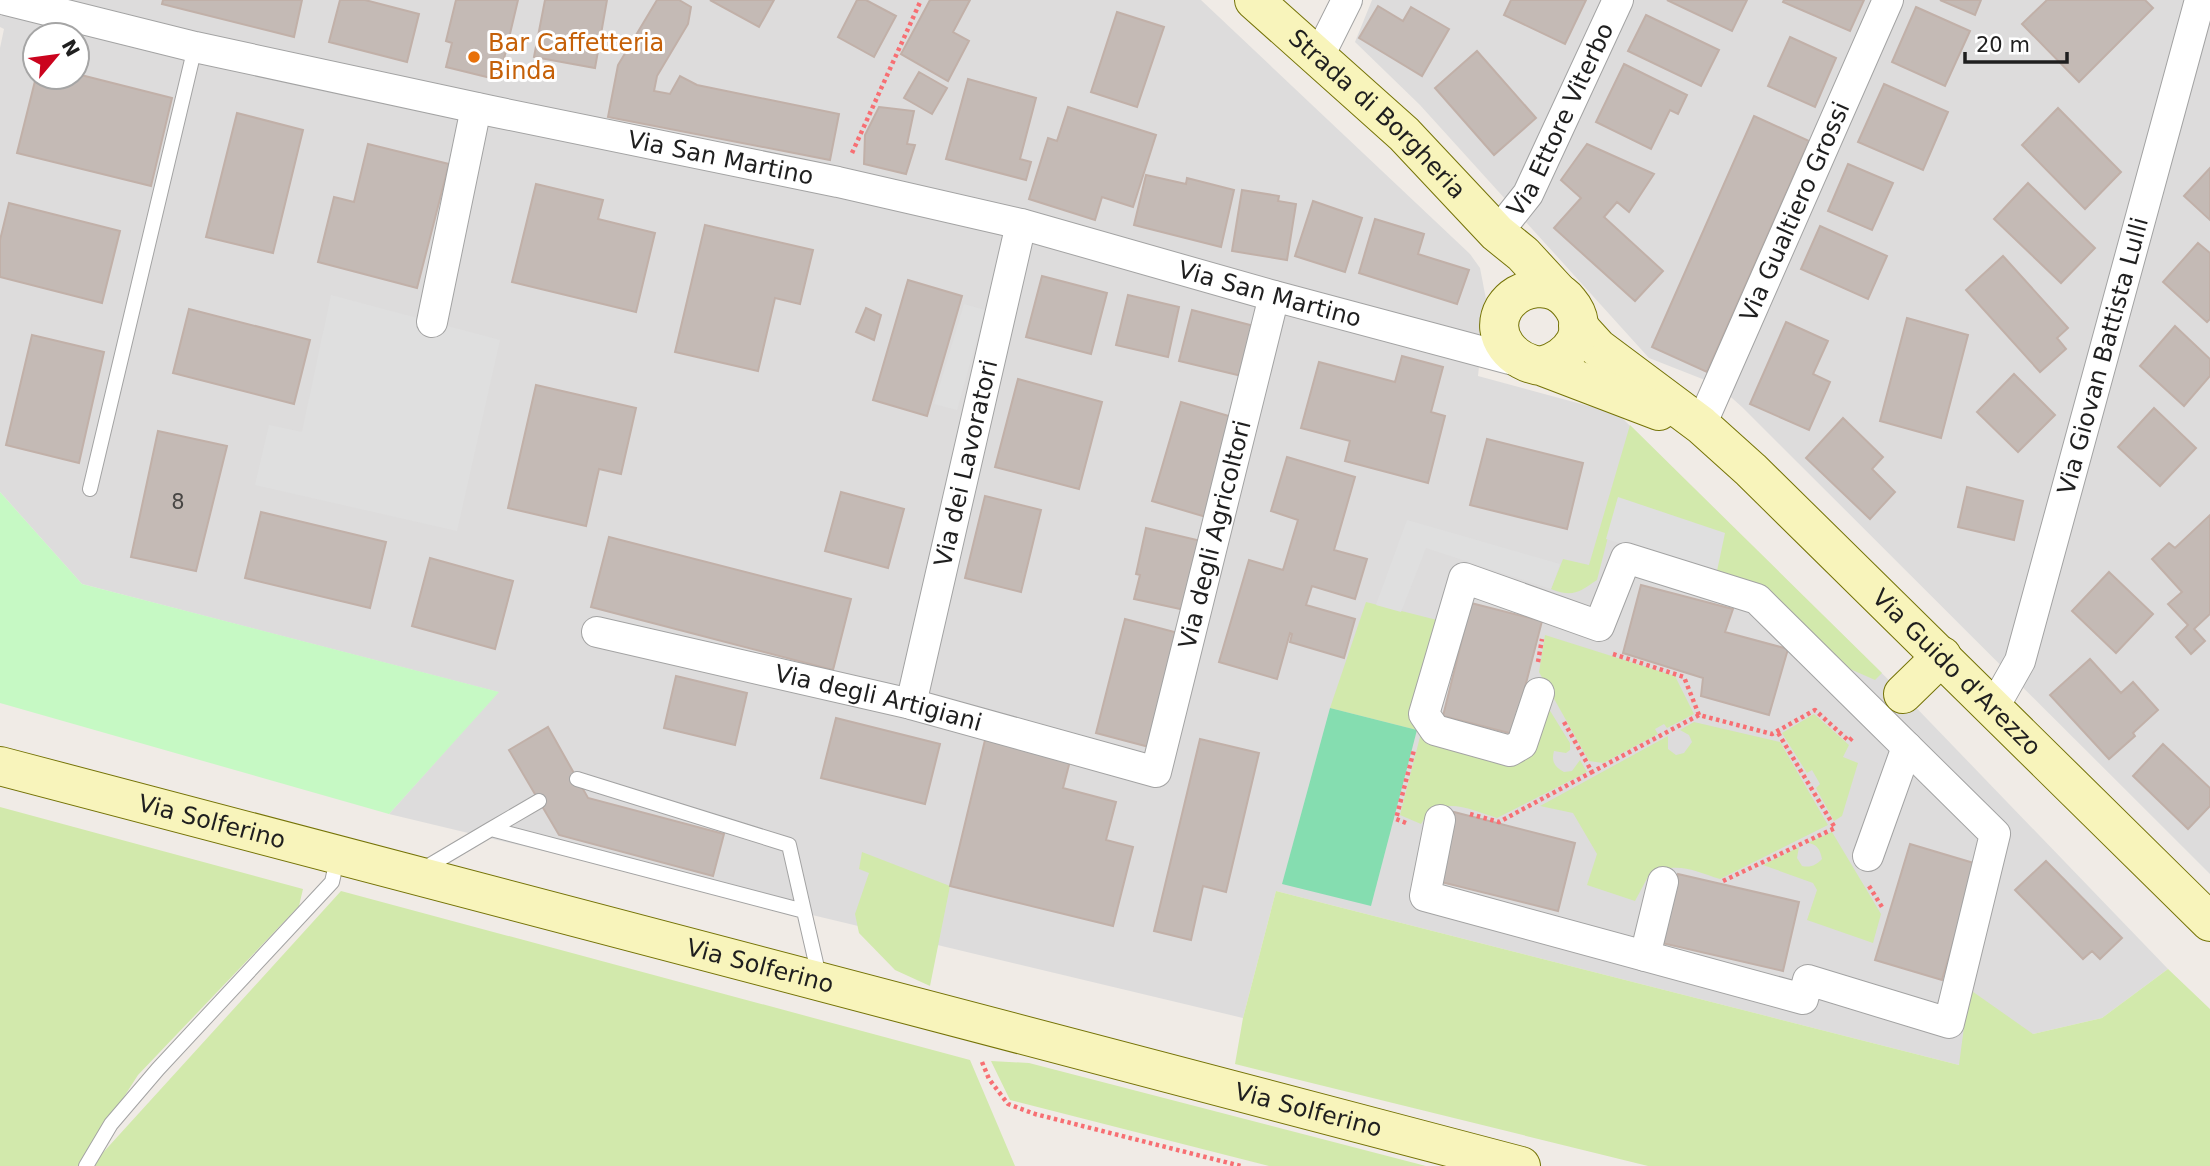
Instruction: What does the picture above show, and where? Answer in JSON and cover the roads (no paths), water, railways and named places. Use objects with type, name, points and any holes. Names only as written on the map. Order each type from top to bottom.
[{"type":"street","name":"Via San Martino","points":[[6,0],[97,11],[195,47],[838,182],[1021,224],[1274,296],[1531,364]]},
{"type":"street","name":"Strada di Borgheria","points":[[1254,0],[1404,134],[1497,233],[1522,254],[1569,302],[1576,313],[1578,326],[1598,348],[1701,425]]},
{"type":"street","points":[[1319,56],[1347,0]]},
{"type":"street","name":"Via Ettore Viterbo","points":[[1497,233],[1528,194],[1618,0]]},
{"type":"street","name":"Via Gualtiero Grossi","points":[[1701,425],[1888,0]]},
{"type":"street","name":"Via Giovan Battista Lulli","points":[[1994,707],[2020,661],[2200,0]]},
{"type":"street","points":[[432,322],[476,108]]},
{"type":"street","name":"Via dei Lavoratori","points":[[911,704],[1021,224]]},
{"type":"street","points":[[1497,233],[1507,284],[1501,335],[1508,351],[1531,364],[1701,425]]},
{"type":"street","points":[[1502,314],[1515,296],[1528,289],[1544,288],[1559,293]]},
{"type":"street","name":"Via degli Agricoltori","points":[[1156,772],[1274,296]]},
{"type":"street","name":"Via San Martino","points":[[1429,337],[1476,331],[1502,314]]},
{"type":"street","points":[[1531,364],[1555,363],[1568,354],[1576,341],[1578,326]]},
{"type":"street","name":"Via Guido d'Arezzo","points":[[1701,425],[1751,470],[2208,914]]},
{"type":"street","points":[[1439,825],[1425,896],[1802,999],[1808,980],[1949,1023],[1995,834],[1907,747],[1883,707],[1758,599],[1626,558],[1599,626],[1464,578],[1424,714],[1430,724],[1435,730],[1510,751],[1522,744],[1545,690]]},
{"type":"street","name":"Via degli Artigiani","points":[[597,632],[911,704],[1156,772]]},
{"type":"street","points":[[1883,707],[1942,656]]},
{"type":"street","points":[[1868,856],[1907,747]]},
{"type":"street","name":"Via Solferino","points":[[0,765],[1521,1166]]},
{"type":"street","points":[[1645,956],[1663,882]]},
{"type":"lane","points":[[90,489],[195,47]]},
{"type":"lane","points":[[577,779],[789,845],[820,981]]},
{"type":"lane","points":[[414,874],[540,801]]},
{"type":"lane","points":[[491,829],[804,911]]},
{"type":"lane","points":[[86,1166],[111,1124],[158,1069],[332,881],[338,855]]},
{"type":"place","name":"Bar Caffetteria Binda","points":[[474,57]]}]
